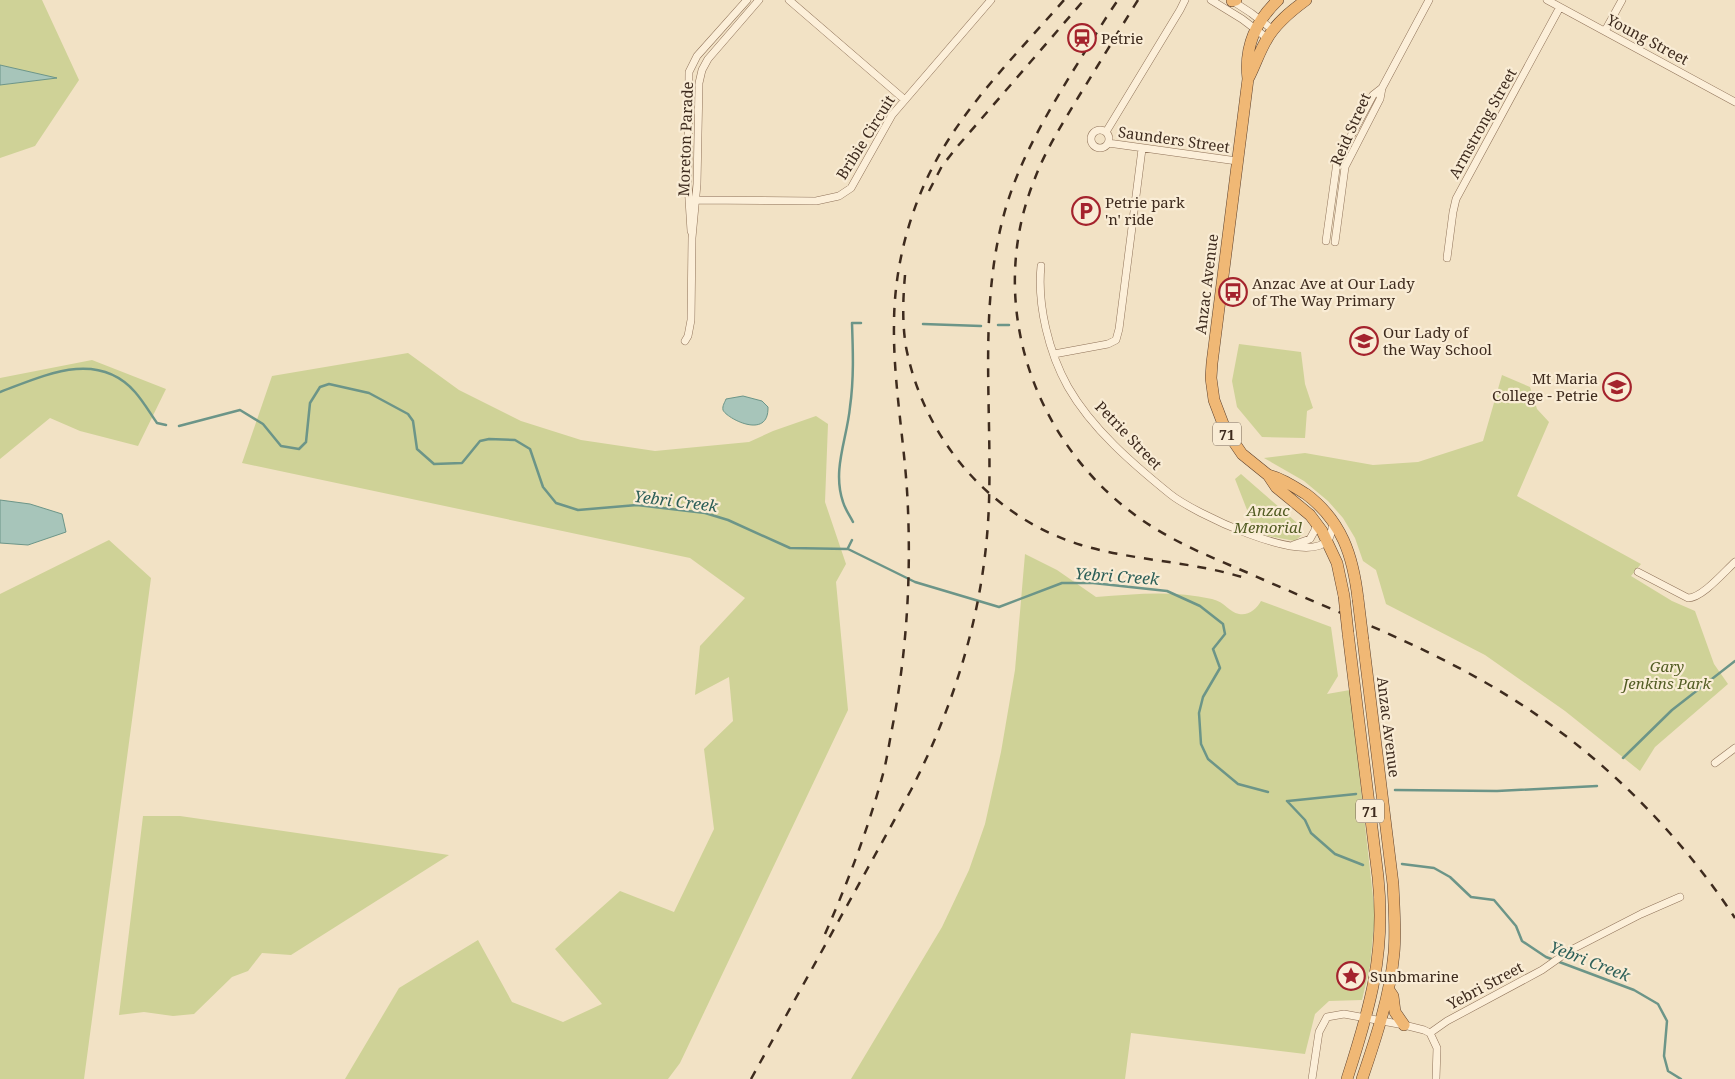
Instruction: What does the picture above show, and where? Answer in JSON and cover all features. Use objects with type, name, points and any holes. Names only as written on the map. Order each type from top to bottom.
[{"type":"highway","name":"Anzac Avenue","points":[[1278,0],[1258,25],[1247,54],[1248,78],[1211,378],[1215,405],[1225,429],[1242,454],[1268,475],[1276,487],[1316,523],[1328,540],[1337,563],[1344,596],[1380,896],[1379,951],[1375,979],[1366,1018],[1347,1079]]},
{"type":"highway","name":"Anzac Avenue","points":[[1248,78],[1270,34],[1288,14],[1306,0]]},
{"type":"highway","name":"Anzac Avenue","points":[[1268,475],[1282,479],[1318,504],[1333,521],[1346,543],[1353,562],[1393,884],[1395,935],[1388,988],[1362,1079]]},
{"type":"highway","points":[[1388,988],[1394,996],[1395,1012],[1404,1025]]},
{"type":"street","name":"Moreton Parade","points":[[693,200],[689,72],[697,56],[747,0]]},
{"type":"street","name":"Moreton Parade","points":[[685,342],[691,320],[693,200],[699,82],[702,70],[708,59],[758,0]]},
{"type":"street","points":[[789,0],[904,100]]},
{"type":"street","name":"Bribie Circuit","points":[[693,200],[816,201],[840,196],[851,188],[883,130],[904,100],[992,0]]},
{"type":"street","points":[[1106,132],[1185,0]]},
{"type":"street","points":[[1211,0],[1258,25]]},
{"type":"street","points":[[1233,0],[1270,34]]},
{"type":"street","name":"Reid Street","points":[[1336,242],[1345,167],[1380,99],[1382,88],[1429,0]]},
{"type":"street","name":"Young Street","points":[[1547,0],[1735,102]]},
{"type":"street","points":[[1605,31],[1622,0]]},
{"type":"street","name":"Armstrong Street","points":[[1447,258],[1456,199],[1560,7]]},
{"type":"street","name":"Reid Street","points":[[1326,241],[1337,162],[1373,95],[1382,88]]},
{"type":"street","points":[[1097,130],[1106,132],[1109,138],[1108,143],[1104,147],[1098,147],[1093,144],[1091,139],[1097,130]]},
{"type":"street","name":"Saunders Street","points":[[1108,143],[1237,161]]},
{"type":"street","points":[[1054,354],[1108,344],[1116,340],[1142,149]]},
{"type":"street","name":"Petrie Street","points":[[1041,266],[1041,297],[1045,324],[1054,354],[1068,386],[1089,416],[1122,451],[1170,495],[1186,506],[1203,514],[1271,542],[1290,546],[1300,548],[1313,546],[1328,540]]},
{"type":"street","points":[[1328,540],[1333,521]]},
{"type":"street","points":[[1290,546],[1310,539],[1316,530],[1316,523]]},
{"type":"street","points":[[1638,572],[1688,598],[1692,598],[1700,594],[1735,562]]},
{"type":"street","points":[[1715,763],[1735,748]]},
{"type":"street","name":"Yebri Street","points":[[1430,1033],[1447,1021],[1542,970],[1569,952],[1642,914],[1680,897]]},
{"type":"street","points":[[1312,1079],[1319,1032],[1328,1017],[1344,1014],[1404,1025],[1430,1033],[1436,1048],[1436,1079]]},
{"type":"green space","points":[[0,0],[42,0],[79,80],[35,146],[0,158],[0,85],[55,78],[0,65]]},
{"type":"green space","points":[[1239,344],[1301,352],[1305,384],[1313,408],[1307,411],[1305,438],[1262,437],[1237,407],[1232,381]]},
{"type":"green space","points":[[408,353],[459,390],[521,421],[581,440],[655,451],[749,442],[773,431],[816,416],[828,424],[825,502],[846,564],[836,582],[848,710],[680,1063],[668,1079],[345,1079],[399,988],[478,940],[512,1002],[563,1022],[602,1004],[555,949],[620,891],[674,912],[714,829],[704,749],[733,721],[729,677],[695,695],[700,646],[745,598],[690,558],[242,463],[272,376]]},
{"type":"green space","points":[[92,360],[166,389],[138,446],[80,431],[50,418],[0,459],[0,378]]},
{"type":"green space","name":"Gary Jenkins Park","points":[[1502,375],[1530,387],[1537,409],[1549,422],[1517,496],[1641,564],[1631,576],[1672,601],[1695,611],[1714,664],[1728,684],[1655,747],[1640,771],[1565,711],[1485,655],[1386,604],[1376,570],[1363,561],[1355,538],[1343,518],[1328,501],[1304,481],[1264,458],[1305,453],[1373,465],[1418,462],[1483,441]]},
{"type":"green space","name":"Anzac Memorial","points":[[1241,474],[1296,522],[1304,533],[1295,541],[1263,535],[1252,530],[1249,515],[1235,479]]},
{"type":"green space","points":[[109,540],[151,578],[84,1079],[0,1079],[0,594]]},
{"type":"green space","points":[[1025,554],[1057,570],[1096,597],[1183,594],[1216,600],[1239,614],[1246,614],[1252,611],[1261,601],[1331,627],[1338,676],[1327,694],[1350,690],[1375,915],[1370,966],[1362,1000],[1329,1001],[1315,1014],[1305,1054],[1131,1033],[1125,1079],[851,1079],[942,927],[969,870],[985,824],[1001,752],[1015,670]]},
{"type":"green space","points":[[143,816],[180,816],[449,855],[291,955],[262,953],[248,971],[232,977],[194,1014],[173,1016],[144,1012],[119,1015]]},
{"type":"water","points":[[0,65],[57,78],[0,85]]},
{"type":"water","points":[[743,396],[762,401],[768,407],[766,417],[762,423],[755,425],[739,422],[731,418],[723,410],[726,399]]},
{"type":"water","points":[[0,500],[30,504],[62,514],[66,532],[28,545],[0,543]]},
{"type":"waterway","points":[[853,522],[843,502],[839,478],[851,396],[853,365],[852,323],[861,323]]},
{"type":"waterway","points":[[923,324],[981,326]]},
{"type":"waterway","points":[[998,325],[1009,325]]},
{"type":"waterway","name":"Yebri Creek","points":[[0,392],[34,379],[69,370],[87,369],[104,372],[120,379],[135,392],[157,423],[166,425]]},
{"type":"waterway","name":"Yebri Creek","points":[[179,426],[240,410],[263,424],[281,446],[299,449],[306,442],[310,403],[320,387],[329,384],[369,393],[408,414],[413,421],[417,449],[434,464],[462,463],[480,441],[489,439],[515,440],[530,449],[543,487],[556,503],[578,510],[637,505],[705,513],[728,520],[790,548],[848,549],[915,582],[999,607],[1062,583],[1093,583],[1167,591],[1200,606],[1223,624],[1225,634],[1213,649],[1220,668],[1203,697],[1199,713],[1201,744],[1208,759],[1238,784],[1268,792]]},
{"type":"waterway","points":[[848,548],[852,540]]},
{"type":"waterway","points":[[1623,758],[1672,710],[1735,661]]},
{"type":"waterway","points":[[1395,790],[1497,791],[1597,786]]},
{"type":"waterway","points":[[1288,801],[1356,794]]},
{"type":"waterway","name":"Yebri Creek","points":[[1287,801],[1305,820],[1311,833],[1335,854],[1363,865]]},
{"type":"waterway","name":"Yebri Creek","points":[[1402,864],[1434,868],[1450,877],[1471,897],[1494,900],[1516,926],[1522,941],[1546,957],[1634,990],[1658,1004],[1667,1021],[1664,1056],[1668,1071],[1681,1079]]},
{"type":"railway","points":[[825,934],[842,895],[871,815],[887,757],[901,675],[908,593],[909,538],[905,464],[895,371],[894,309],[904,243],[919,197],[947,142],[982,93],[1064,0]]},
{"type":"railway","points":[[929,191],[942,166],[957,147],[1084,0]]},
{"type":"railway","points":[[751,1079],[911,790],[942,721],[955,686],[975,614],[987,540],[989,502],[989,323],[991,288],[1003,218],[1016,179],[1042,123],[1118,0]]},
{"type":"railway","points":[[1138,0],[1079,96],[1039,167],[1020,229],[1015,281],[1020,332],[1034,382],[1056,428],[1086,470],[1124,506],[1168,536],[1424,650],[1481,680],[1555,728],[1622,784],[1653,815],[1710,882],[1735,918]]},
{"type":"railway","points":[[905,275],[903,311],[905,338],[915,381],[928,413],[945,443],[966,470],[990,494],[1018,515],[1048,532],[1081,545],[1121,555],[1225,572],[1245,578]]},
{"type":"place","name":"Petrie","points":[[1082,38]]},
{"type":"place","name":"Petrie park 'n' ride","points":[[1086,211]]},
{"type":"place","name":"Anzac Ave at Our Lady of The Way Primary","points":[[1233,292]]},
{"type":"place","name":"Our Lady of the Way School","points":[[1364,341]]},
{"type":"place","name":"Mt Maria College - Petrie","points":[[1617,387]]},
{"type":"place","name":"Sunbmarine","points":[[1351,976]]}]
